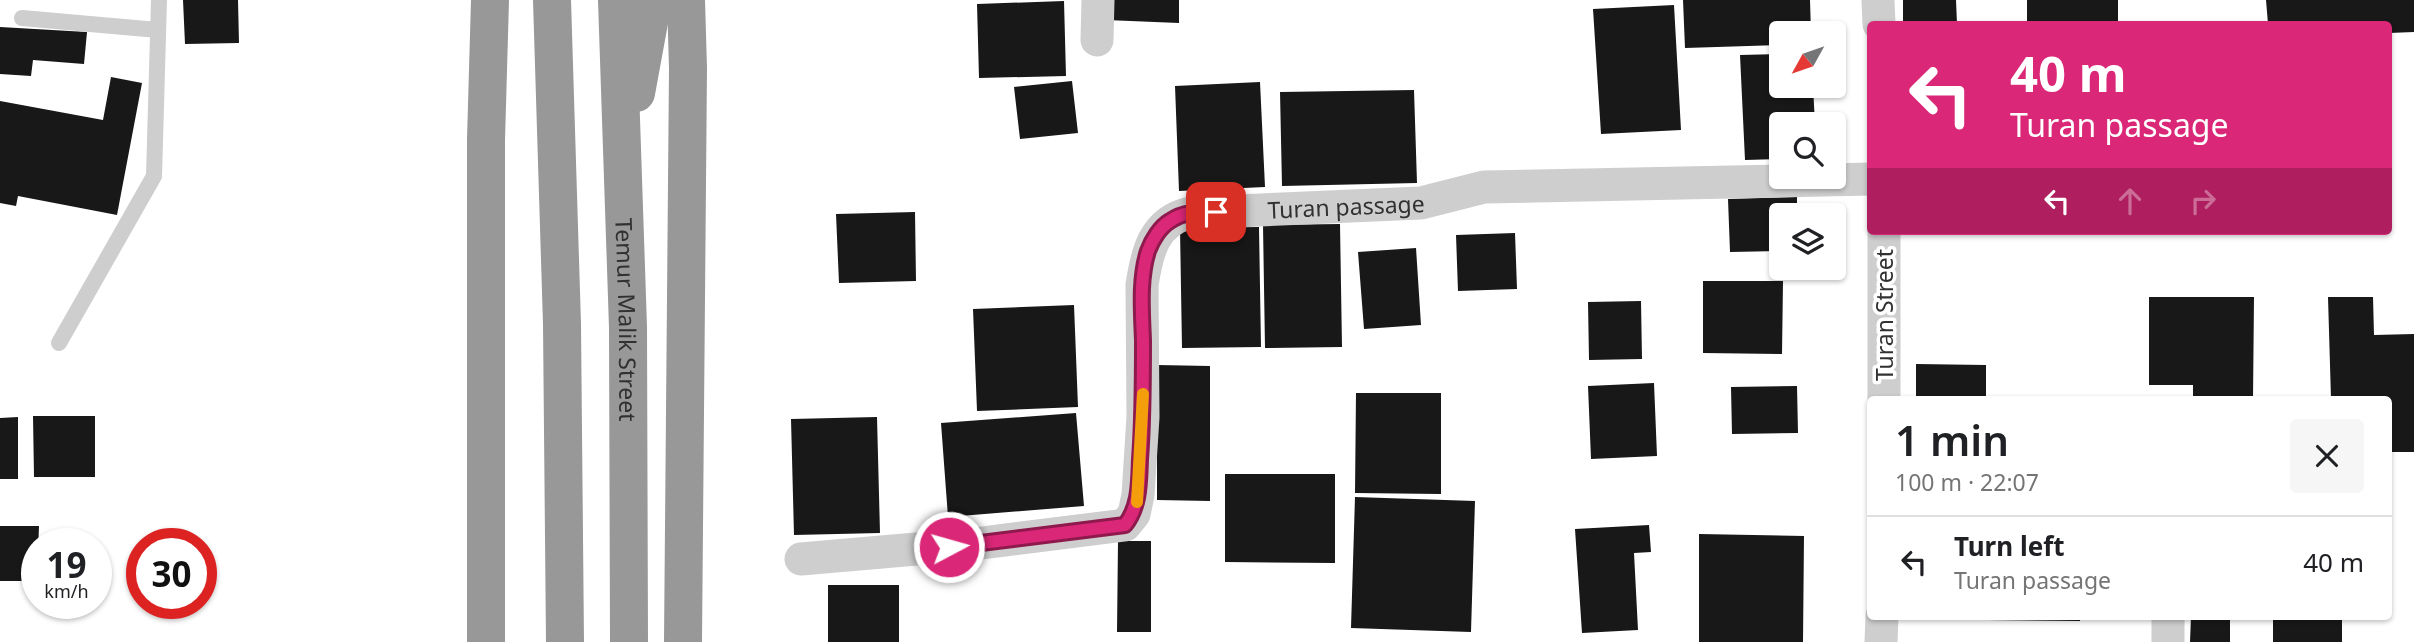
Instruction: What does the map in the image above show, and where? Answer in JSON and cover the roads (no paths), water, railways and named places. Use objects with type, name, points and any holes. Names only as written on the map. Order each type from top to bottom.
[{"type":"highway","points":[[486,642],[486,140],[490,0]]},
{"type":"highway","points":[[552,0],[562,324],[565,642]]},
{"type":"highway","name":"Temur Malik Street","points":[[617,0],[628,327],[629,642]]},
{"type":"highway","points":[[622,167],[653,0]]},
{"type":"highway","points":[[683,642],[688,68],[686,0]]},
{"type":"street","points":[[1097,40],[1098,0]]},
{"type":"street","points":[[1878,0],[1879,21]]},
{"type":"street","name":"Turan passage","points":[[801,559],[974,544],[1125,525],[1134,514],[1138,495],[1143,416],[1142,285],[1145,266],[1156,235],[1167,222],[1180,215],[1421,203],[1484,187],[1867,179]]},
{"type":"street","name":"Turan Street","points":[[1884,235],[1884,396]]},
{"type":"street","points":[[1881,642],[1882,620]]},
{"type":"street","points":[[2168,620],[2168,642]]},
{"type":"lane","points":[[59,343],[154,176],[159,0]]},
{"type":"lane","points":[[22,18],[158,30]]}]
